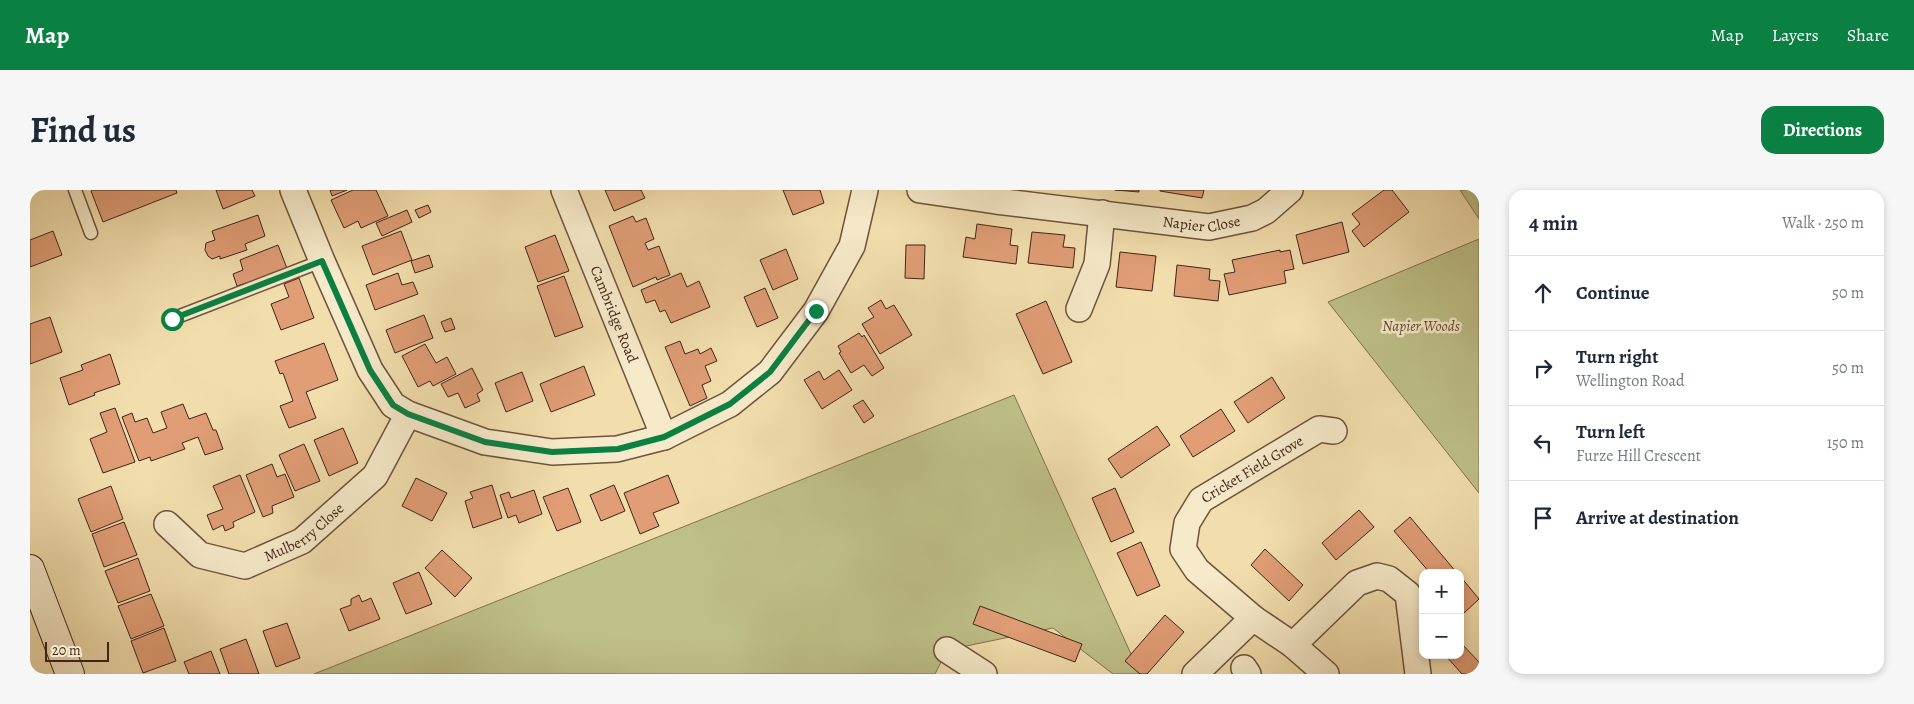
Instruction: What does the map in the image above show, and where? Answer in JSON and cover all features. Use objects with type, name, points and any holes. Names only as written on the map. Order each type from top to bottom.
[{"type":"street","points":[[293,190],[370,370],[400,410],[485,442],[552,452],[618,449],[664,437],[730,404],[770,372],[816,311],[852,246],[865,190]]},
{"type":"street","name":"Cambridge Road","points":[[564,190],[664,437]]},
{"type":"street","name":"Napier Close","points":[[920,190],[1209,227],[1252,218],[1266,211],[1290,190]]},
{"type":"street","points":[[1079,309],[1097,264],[1102,213]]},
{"type":"street","name":"Mulberry Close","points":[[167,524],[200,555],[245,566],[294,544],[302,540],[375,476],[400,410]]},
{"type":"street","name":"Cricket Field Grove","points":[[1326,674],[1293,644],[1253,618],[1197,570],[1183,549],[1187,523],[1201,500],[1319,429],[1334,431]]},
{"type":"street","points":[[30,569],[70,674]]},
{"type":"street","points":[[1293,644],[1356,583],[1376,576],[1389,579],[1408,594],[1418,674]]},
{"type":"street","points":[[1195,674],[1253,618]]},
{"type":"street","points":[[947,650],[984,674]]},
{"type":"lane","points":[[75,190],[91,234]]},
{"type":"lane","points":[[172,319],[322,261]]},
{"type":"green space","points":[[1460,190],[1479,190],[1479,219]]},
{"type":"green space","name":"Napier Woods","points":[[1479,239],[1479,493],[1328,302]]},
{"type":"green space","points":[[1014,395],[1140,674],[1113,674],[1053,628],[947,650],[935,674],[314,674]]},
{"type":"building","points":[[176,190],[177,193],[103,222],[91,191]]},
{"type":"building","points":[[216,190],[252,190],[255,196],[223,209]]},
{"type":"building","points":[[330,190],[347,190],[332,196]]},
{"type":"building","points":[[353,190],[376,190],[388,216],[361,228],[358,221],[344,228],[331,200]]},
{"type":"building","points":[[605,190],[641,190],[645,198],[614,211]]},
{"type":"building","points":[[783,190],[820,190],[824,203],[793,215]]},
{"type":"building","points":[[1115,190],[1139,190],[1139,192]]},
{"type":"building","points":[[1160,190],[1204,190],[1202,198]]},
{"type":"building","points":[[1384,190],[1392,190],[1409,212],[1364,247],[1352,231],[1360,224],[1352,214]]},
{"type":"building","points":[[428,205],[431,212],[419,218],[415,210]]},
{"type":"building","points":[[407,210],[412,222],[382,236],[376,223]]},
{"type":"building","points":[[258,215],[265,236],[245,244],[247,250],[220,259],[220,256],[212,259],[208,256],[205,250],[206,243],[215,240],[212,231]]},
{"type":"building","points":[[633,216],[636,222],[646,218],[654,239],[645,243],[648,250],[659,246],[670,275],[657,280],[656,277],[633,287],[609,226]]},
{"type":"building","points":[[1342,222],[1349,252],[1303,264],[1296,235]]},
{"type":"building","points":[[977,224],[1012,229],[1010,245],[1018,246],[1016,264],[963,257],[966,237],[975,239]]},
{"type":"building","points":[[53,231],[62,255],[30,267],[30,240]]},
{"type":"building","points":[[401,231],[412,260],[373,275],[362,246]]},
{"type":"building","points":[[1032,232],[1065,235],[1063,247],[1075,248],[1073,268],[1028,263]]},
{"type":"building","points":[[555,235],[569,271],[538,282],[525,247]]},
{"type":"building","points":[[278,245],[288,271],[248,286],[246,283],[237,286],[233,274],[243,270],[240,260]]},
{"type":"building","points":[[906,245],[925,245],[924,279],[905,278]]},
{"type":"building","points":[[786,249],[798,279],[773,290],[760,260]]},
{"type":"building","points":[[1280,250],[1280,252],[1290,250],[1294,269],[1284,271],[1286,283],[1229,295],[1224,274],[1235,272],[1232,260]]},
{"type":"building","points":[[1120,252],[1156,256],[1152,291],[1116,287]]},
{"type":"building","points":[[429,255],[433,267],[415,273],[411,261]]},
{"type":"building","points":[[1177,265],[1210,269],[1209,280],[1220,281],[1218,301],[1174,296]]},
{"type":"building","points":[[398,273],[402,285],[413,282],[418,294],[375,310],[366,285]]},
{"type":"building","points":[[681,273],[687,287],[699,281],[710,307],[671,323],[665,310],[660,312],[655,300],[646,303],[641,290]]},
{"type":"building","points":[[564,276],[583,327],[555,337],[537,286]]},
{"type":"building","points":[[299,278],[314,318],[281,330],[271,304],[289,297],[284,284]]},
{"type":"building","points":[[765,288],[778,318],[757,327],[744,297]]},
{"type":"building","points":[[881,300],[886,309],[894,305],[912,335],[880,354],[862,324],[874,317],[868,308]]},
{"type":"building","points":[[1046,301],[1072,362],[1043,374],[1016,314]]},
{"type":"building","points":[[424,315],[433,338],[395,353],[386,330]]},
{"type":"building","points":[[50,317],[62,352],[30,364],[30,324]]},
{"type":"building","points":[[451,318],[455,329],[445,332],[441,322]]},
{"type":"building","points":[[859,333],[862,337],[864,335],[884,368],[872,376],[864,365],[851,373],[839,353],[841,352],[838,346]]},
{"type":"building","points":[[680,341],[685,354],[698,349],[700,354],[711,348],[717,361],[705,366],[711,381],[702,385],[707,398],[690,406],[665,347]]},
{"type":"building","points":[[324,343],[338,380],[306,392],[316,418],[289,428],[280,406],[293,401],[283,373],[280,374],[275,361]]},
{"type":"building","points":[[425,344],[436,363],[447,357],[456,374],[433,386],[430,381],[418,387],[402,356]]},
{"type":"building","points":[[110,354],[120,384],[94,393],[95,395],[69,405],[60,378],[83,370],[81,365]]},
{"type":"building","points":[[584,366],[595,395],[551,412],[540,384]]},
{"type":"building","points":[[472,368],[483,390],[477,394],[480,401],[465,408],[458,393],[448,397],[441,384]]},
{"type":"building","points":[[839,370],[852,390],[822,409],[804,380],[819,371],[824,380]]},
{"type":"building","points":[[522,372],[533,401],[506,412],[495,383]]},
{"type":"building","points":[[1272,377],[1285,398],[1248,423],[1234,402]]},
{"type":"building","points":[[863,400],[874,416],[864,423],[853,406]]},
{"type":"building","points":[[183,404],[189,419],[206,413],[213,430],[216,430],[223,449],[205,455],[198,437],[182,443],[185,449],[151,461],[150,457],[139,461],[122,417],[132,413],[135,422],[147,418],[153,433],[167,428],[161,412]]},
{"type":"building","points":[[115,408],[135,462],[103,473],[90,439],[107,432],[100,413]]},
{"type":"building","points":[[1221,409],[1235,431],[1193,457],[1180,436]]},
{"type":"building","points":[[1157,426],[1170,445],[1121,478],[1108,459]]},
{"type":"building","points":[[343,428],[358,463],[329,476],[314,440]]},
{"type":"building","points":[[304,444],[320,481],[295,491],[279,455]]},
{"type":"building","points":[[272,464],[277,477],[285,474],[294,497],[272,506],[273,513],[263,517],[246,475]]},
{"type":"building","points":[[240,475],[255,512],[233,522],[234,527],[225,531],[223,525],[213,530],[207,515],[223,509],[213,486]]},
{"type":"building","points":[[668,475],[679,503],[653,513],[659,526],[640,534],[624,493]]},
{"type":"building","points":[[416,478],[447,493],[432,521],[402,506]]},
{"type":"building","points":[[492,485],[502,518],[473,528],[465,501],[473,498],[470,492]]},
{"type":"building","points":[[614,485],[625,511],[601,521],[590,495]]},
{"type":"building","points":[[111,486],[123,519],[91,532],[78,499]]},
{"type":"building","points":[[568,488],[581,522],[557,531],[543,497]]},
{"type":"building","points":[[1115,488],[1134,532],[1111,542],[1092,498]]},
{"type":"building","points":[[534,490],[542,514],[519,523],[516,515],[508,518],[500,495],[509,492],[511,498]]},
{"type":"building","points":[[1359,510],[1374,527],[1336,560],[1322,543]]},
{"type":"building","points":[[1410,517],[1454,569],[1427,569],[1394,531]]},
{"type":"building","points":[[124,522],[137,555],[104,567],[92,534]]},
{"type":"building","points":[[1141,542],[1160,586],[1137,596],[1117,553]]},
{"type":"building","points":[[1265,549],[1303,585],[1289,601],[1251,565]]},
{"type":"building","points":[[442,550],[472,578],[455,597],[425,568]]},
{"type":"building","points":[[138,558],[150,591],[118,603],[105,571]]},
{"type":"building","points":[[419,572],[432,604],[406,614],[393,583]]},
{"type":"building","points":[[1464,581],[1479,599],[1464,613]]},
{"type":"building","points":[[151,594],[164,626],[131,639],[118,606]]},
{"type":"building","points":[[359,595],[362,602],[371,598],[380,619],[349,631],[340,609],[351,605],[351,599]]},
{"type":"building","points":[[980,606],[1082,644],[1075,662],[973,624]]},
{"type":"building","points":[[1165,615],[1184,632],[1147,674],[1140,674],[1125,661]]},
{"type":"building","points":[[287,623],[300,658],[276,667],[263,631]]},
{"type":"building","points":[[164,628],[176,661],[143,673],[131,641]]},
{"type":"building","points":[[246,639],[259,674],[229,674],[220,649]]},
{"type":"building","points":[[1464,646],[1479,662],[1479,674],[1462,674],[1449,659],[1464,659]]},
{"type":"building","points":[[211,651],[220,674],[189,674],[184,662]]},
{"type":"route","points":[[172,319],[322,261],[370,370],[393,405],[408,414],[485,442],[552,452],[618,449],[664,437],[730,404],[770,372],[816,311]]}]
